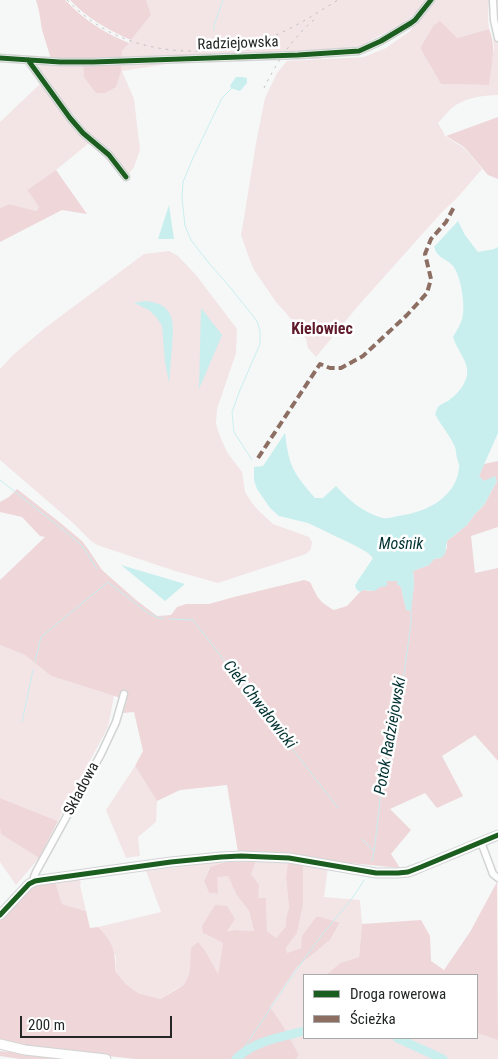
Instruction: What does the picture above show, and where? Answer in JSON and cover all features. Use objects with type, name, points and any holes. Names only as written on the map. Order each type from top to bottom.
[{"type":"street","name":"Radziejowska","points":[[0,58],[60,62],[116,62],[359,51],[411,24],[431,0]]},
{"type":"street","points":[[492,0],[498,38]]},
{"type":"street","points":[[28,60],[70,118],[83,133],[109,155],[126,177]]},
{"type":"street","name":"Składowa","points":[[35,881],[36,872],[111,734],[124,694]]},
{"type":"street","points":[[0,915],[22,890],[35,881],[171,862],[240,856],[289,858],[376,873],[398,873],[418,869],[498,834]]},
{"type":"street","points":[[481,842],[493,874],[498,878]]},
{"type":"street","points":[[0,1044],[29,1051],[106,1059]]},
{"type":"shaded area","points":[[36,0],[65,0],[94,25],[129,43],[122,51],[121,71],[116,87],[105,93],[96,93],[84,77],[83,60],[51,59],[42,30]]},
{"type":"shaded area","points":[[70,0],[146,0],[151,15],[131,40],[98,23]]},
{"type":"shaded area","points":[[146,0],[426,0],[418,11],[403,23],[360,46],[330,50],[321,59],[270,58],[180,62],[122,71],[134,99],[140,150],[134,167],[128,175],[101,144],[92,137],[38,67],[41,64],[51,64],[51,59],[121,71],[122,51],[151,15]]},
{"type":"shaded area","points":[[434,0],[489,0],[489,29],[457,38],[433,26],[420,48],[441,84],[488,85],[494,47],[493,39],[498,38],[498,95],[468,99],[450,110],[438,123],[446,137],[464,148],[482,169],[358,306],[316,357],[308,348],[306,339],[300,329],[276,302],[254,270],[241,235],[265,98],[277,73],[287,61],[364,57],[386,48],[410,31]]},
{"type":"shaded area","points":[[440,21],[457,38],[489,29],[493,50],[489,85],[441,84],[420,48],[433,26]]},
{"type":"shaded area","points":[[40,84],[89,143],[56,170],[27,190],[39,207],[35,211],[9,204],[0,208],[0,122]]},
{"type":"shaded area","points":[[498,117],[498,179],[488,175],[464,147],[446,136]]},
{"type":"shaded area","points":[[56,170],[87,214],[62,210],[0,242],[0,208],[9,204],[36,211],[39,207],[27,190]]},
{"type":"shaded area","points":[[169,251],[178,256],[196,275],[237,329],[236,353],[217,409],[216,423],[227,452],[242,472],[245,492],[259,511],[273,524],[309,537],[312,542],[311,549],[306,554],[218,583],[97,545],[0,460],[0,369],[13,355],[45,328],[144,254]]},
{"type":"shaded area","points":[[498,461],[498,527],[471,536],[475,573],[498,568],[498,761],[475,735],[442,756],[463,796],[437,808],[425,793],[390,809],[411,830],[391,854],[400,868],[238,852],[227,785],[180,790],[157,801],[135,766],[143,751],[134,712],[123,713],[127,700],[51,676],[25,655],[0,645],[0,580],[45,537],[40,536],[22,517],[0,512],[0,502],[17,489],[82,541],[102,570],[157,616],[171,615],[177,607],[186,604],[209,604],[304,580],[310,582],[319,599],[334,610],[347,606],[363,590],[371,591],[382,586],[387,581],[397,581],[401,587],[406,609],[410,611],[414,585],[413,571],[429,565],[434,559],[441,558],[447,548],[447,541],[467,525],[484,505],[497,481],[483,481],[479,476],[484,464]]},
{"type":"shaded area","points":[[0,645],[25,655],[51,676],[114,696],[108,727],[58,821],[0,798]]},
{"type":"shaded area","points":[[135,766],[157,801],[156,822],[138,837],[140,856],[126,858],[106,810]]},
{"type":"shaded area","points":[[0,798],[58,821],[39,858],[1,834]]},
{"type":"shaded area","points":[[0,826],[2,834],[39,858],[16,885],[0,862]]},
{"type":"shaded area","points":[[226,861],[209,868],[204,881],[209,893],[218,894],[215,876],[228,876],[236,894],[249,911],[254,931],[235,930],[203,933],[223,943],[218,975],[206,952],[198,943],[188,979],[183,985],[162,999],[138,993],[126,984],[115,971],[116,957],[98,927],[161,912],[146,871]]},
{"type":"shaded area","points":[[256,861],[288,862],[286,878],[289,907],[286,926],[276,938],[267,931],[266,898],[258,898],[251,873]]},
{"type":"shaded area","points":[[256,861],[251,874],[259,885],[258,898],[266,898],[267,931],[276,938],[286,926],[289,907],[286,878],[288,862],[303,865],[303,905],[297,933],[286,948],[287,953],[301,948],[302,936],[317,916],[340,923],[330,940],[297,967],[270,1007],[299,1055],[296,1059],[135,1059],[28,1047],[0,1039],[0,920],[33,885],[55,881],[62,904],[86,911],[90,928],[98,927],[107,937],[114,952],[115,971],[126,984],[138,993],[161,999],[185,983],[190,968],[191,948],[198,942],[218,974],[223,943],[203,933],[202,926],[215,905],[227,906],[235,919],[227,931],[254,931],[249,911],[236,894],[228,876],[217,877],[218,894],[209,893],[204,881],[210,867],[225,862]]},
{"type":"shaded area","points":[[303,865],[328,867],[324,897],[360,900],[362,924],[359,957],[340,963],[327,974],[303,974],[303,1039],[478,1039],[478,1033],[498,1040],[498,1059],[296,1059],[299,1055],[270,1007],[297,967],[330,940],[340,924],[317,916],[301,948],[287,953],[286,948],[297,933],[303,905]]},
{"type":"shaded area","points":[[79,875],[86,911],[62,904],[55,881]]},
{"type":"shaded area","points":[[497,882],[498,1040],[478,1033],[478,974],[327,974],[340,963],[359,957],[362,924],[421,920],[430,936],[431,961],[444,970],[470,932]]},
{"type":"shaded area","points":[[0,1051],[70,1059],[20,1059],[0,1056]]},
{"type":"water","points":[[236,77],[247,78],[247,83],[240,91],[230,87]]},
{"type":"water","points":[[169,205],[174,239],[158,239]]},
{"type":"water","name":"Mośnik","points":[[458,221],[465,235],[478,252],[498,247],[498,433],[479,476],[484,481],[495,476],[497,481],[484,505],[467,525],[447,541],[445,554],[441,558],[434,559],[429,565],[413,571],[414,585],[411,611],[406,610],[401,587],[397,584],[397,581],[387,581],[387,586],[380,587],[375,591],[363,590],[360,592],[356,589],[355,585],[373,558],[356,546],[308,523],[279,516],[270,508],[257,489],[254,480],[254,467],[263,466],[285,433],[288,454],[293,469],[315,498],[323,498],[336,486],[351,501],[363,509],[376,516],[386,518],[418,512],[428,508],[437,503],[451,489],[456,480],[459,465],[453,443],[435,414],[438,407],[455,395],[465,383],[466,365],[453,337],[462,319],[463,300],[456,270],[438,254],[434,247]]},
{"type":"water","points":[[145,301],[163,306],[171,316],[173,330],[169,383],[162,326],[149,310],[134,303]]},
{"type":"water","points":[[201,308],[222,335],[199,389]]},
{"type":"water","points":[[121,565],[185,584],[165,601]]},
{"type":"waterway","points":[[214,30],[223,0]]},
{"type":"waterway","points":[[232,88],[222,98],[193,158],[183,182],[182,198],[185,226],[191,240],[257,321],[260,331],[260,344],[232,412],[234,432],[252,460]]},
{"type":"waterway","name":"Ciek Chwałowicki","points":[[0,480],[83,547],[97,569]]},
{"type":"waterway","points":[[35,662],[41,637],[108,582],[148,613],[158,618],[164,618]]},
{"type":"waterway","name":"Potok Radziejowski","points":[[372,861],[384,767],[397,724],[411,623],[411,610]]},
{"type":"waterway","name":"Ciek Chwałowicki","points":[[170,619],[193,620],[338,808]]},
{"type":"waterway","points":[[22,722],[33,670]]},
{"type":"waterway","name":"Ciek Chwałowicki","points":[[362,839],[374,851]]},
{"type":"waterway","name":"Potok Radziejowski","points":[[236,1059],[300,965],[364,880]]},
{"type":"waterway","points":[[236,1059],[260,1044],[303,1031]]},
{"type":"waterway","points":[[399,1039],[443,1059]]},
{"type":"railway","points":[[67,0],[93,22],[123,38],[158,48],[195,51],[233,48],[268,38],[295,26],[338,0]]},
{"type":"railway","points":[[264,88],[286,51],[299,34],[315,19]]},
{"type":"marked path","points":[[258,458],[320,364],[330,368],[341,368],[363,356],[407,315],[427,293],[431,279],[425,254],[431,239],[446,222],[454,207]]},
{"type":"cycle path","points":[[0,58],[93,62],[359,51],[381,41],[411,23],[431,0]]},
{"type":"cycle path","points":[[28,60],[70,118],[83,133],[109,155],[126,177]]},
{"type":"cycle path","points":[[0,915],[29,884],[41,880],[171,862],[241,856],[289,858],[376,873],[398,873],[408,872],[498,835]]},
{"type":"district","name":"Kielowiec","points":[[322,330]]}]
